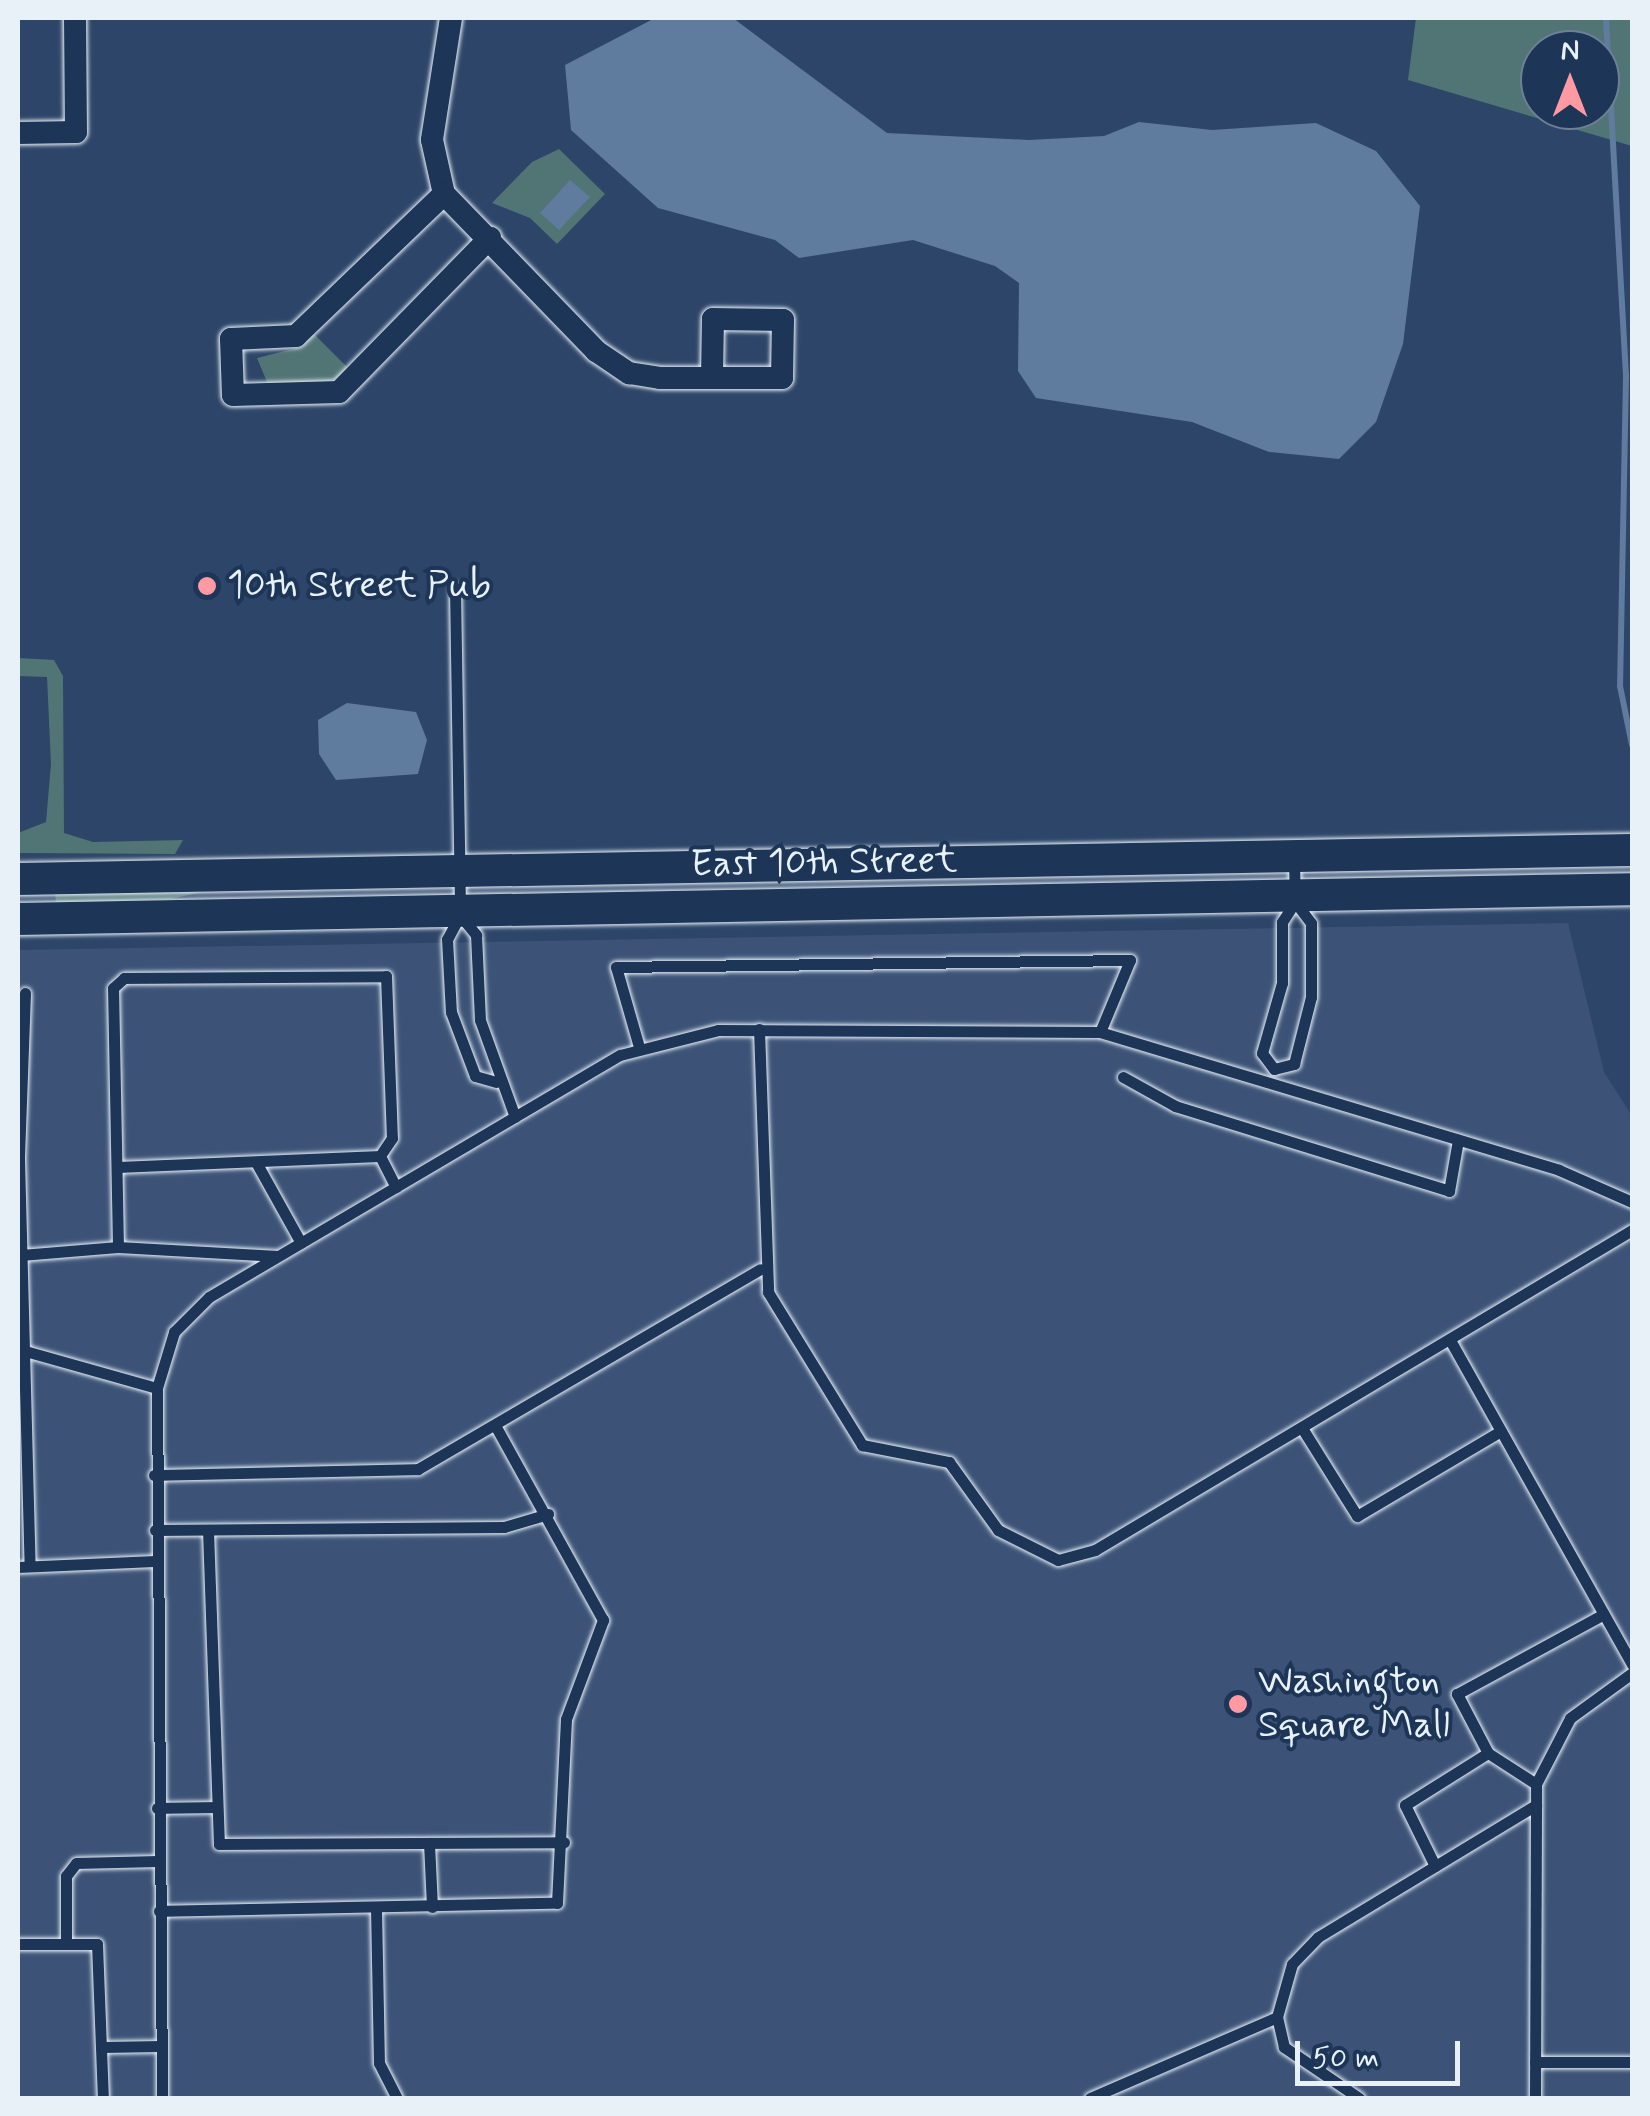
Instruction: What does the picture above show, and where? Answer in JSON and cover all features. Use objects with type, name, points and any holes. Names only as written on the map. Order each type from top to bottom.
[{"type":"main road","name":"East 10th Street","points":[[18,879],[1632,850]]},
{"type":"main road","name":"East 10th Street","points":[[18,919],[1295,899],[1632,889]]},
{"type":"street","points":[[18,134],[76,132],[75,18]]},
{"type":"street","points":[[451,18],[432,140],[444,194],[608,361],[652,378],[712,377]]},
{"type":"street","points":[[444,194],[296,336],[231,339],[232,394],[339,392],[490,238]]},
{"type":"lane","points":[[455,588],[460,913],[446,939],[453,1028],[474,1076],[496,1082]]},
{"type":"lane","points":[[1274,1068],[1262,1052],[1282,983],[1282,922],[1295,899],[1294,856]]},
{"type":"lane","points":[[1274,1068],[1294,1064],[1311,996],[1311,922],[1295,899]]},
{"type":"lane","points":[[460,913],[476,936],[476,1001],[500,1059],[496,1082],[515,1117]]},
{"type":"lane","points":[[639,1047],[616,967],[1130,960],[1100,1032]]},
{"type":"lane","points":[[118,1247],[113,988],[124,978],[386,976],[392,1138],[380,1156]]},
{"type":"lane","points":[[25,993],[18,1159],[24,1566],[155,1561]]},
{"type":"lane","points":[[758,1029],[760,1269],[862,1445],[948,1462],[998,1530],[1040,1555],[1095,1550],[1632,1230]]},
{"type":"lane","points":[[162,2098],[156,1388],[187,1314],[279,1256],[639,1047],[758,1029],[1100,1032],[1458,1140],[1632,1202]]},
{"type":"lane","points":[[1270,1082],[1274,1068]]},
{"type":"lane","points":[[1123,1077],[1176,1106],[1449,1191],[1458,1140]]},
{"type":"lane","points":[[380,1156],[396,1187]]},
{"type":"lane","points":[[118,1167],[380,1156]]},
{"type":"lane","points":[[257,1164],[301,1243]]},
{"type":"lane","points":[[21,1255],[118,1247],[279,1256]]},
{"type":"lane","points":[[154,1475],[400,1472],[496,1427],[760,1269]]},
{"type":"lane","points":[[1450,1340],[1632,1664]]},
{"type":"lane","points":[[20,1349],[156,1388]]},
{"type":"lane","points":[[159,1911],[557,1903],[564,1842],[569,1700],[599,1651],[603,1620],[548,1514],[496,1427]]},
{"type":"lane","points":[[1302,1428],[1357,1516],[1501,1431]]},
{"type":"lane","points":[[155,1530],[504,1528],[548,1514]]},
{"type":"lane","points":[[208,1530],[212,1807],[219,1844],[564,1842]]},
{"type":"lane","points":[[1536,1784],[1488,1753],[1457,1694],[1604,1614]]},
{"type":"lane","points":[[1536,2098],[1536,1784],[1570,1718],[1632,1673]]},
{"type":"lane","points":[[142,1716],[156,1716]]},
{"type":"lane","points":[[1435,1866],[1405,1805],[1488,1753]]},
{"type":"lane","points":[[1359,2098],[1293,2059],[1277,2018],[1283,1980],[1306,1946],[1536,1805]]},
{"type":"lane","points":[[158,1808],[212,1807]]},
{"type":"lane","points":[[429,1843],[432,1907]]},
{"type":"lane","points":[[66,1942],[66,1876],[76,1863],[158,1861]]},
{"type":"lane","points":[[376,1908],[378,2063],[397,2098]]},
{"type":"lane","points":[[18,1944],[97,1944],[103,2098]]},
{"type":"lane","points":[[1090,2098],[1277,2018]]},
{"type":"lane","points":[[103,2047],[161,2046]]},
{"type":"lane","points":[[1536,2062],[1632,2062]]},
{"type":"shaded area","points":[[655,18],[733,18],[887,133],[1029,140],[1104,136],[1139,122],[1212,130],[1316,123],[1376,151],[1420,206],[1403,344],[1376,422],[1339,459],[1269,452],[1192,422],[1036,398],[1018,371],[1019,283],[995,266],[913,240],[799,258],[775,240],[658,208],[571,130],[565,65]]},
{"type":"shaded area","points":[[570,180],[590,197],[559,230],[540,213]]},
{"type":"shaded area","points":[[347,703],[416,712],[427,740],[418,774],[336,780],[319,754],[318,720]]},
{"type":"shaded area","name":"Washington Square Mall","points":[[1568,923],[1604,1072],[1632,1116],[1632,2098],[18,2098],[18,950]]},
{"type":"green space","points":[[1416,18],[1632,18],[1632,146],[1578,130],[1620,130],[1620,30],[1520,30],[1520,113],[1408,80]]},
{"type":"green space","points":[[559,149],[605,194],[557,244],[530,218],[492,203],[532,162]]},
{"type":"green space","points":[[314,334],[348,368],[345,376],[286,394],[267,382],[257,358],[301,347]]},
{"type":"green space","points":[[18,658],[54,660],[63,676],[64,833],[93,842],[183,840],[175,854],[18,853],[18,833],[46,822],[51,764],[47,677],[18,676]]},
{"type":"green space","points":[[227,886],[171,899],[56,903],[55,892]]},
{"type":"waterway","points":[[1606,18],[1626,376],[1620,686],[1632,745]]},
{"type":"place","name":"10th Street Pub","points":[[207,586]]},
{"type":"place","name":"Washington Square Mall","points":[[1238,1704]]}]
